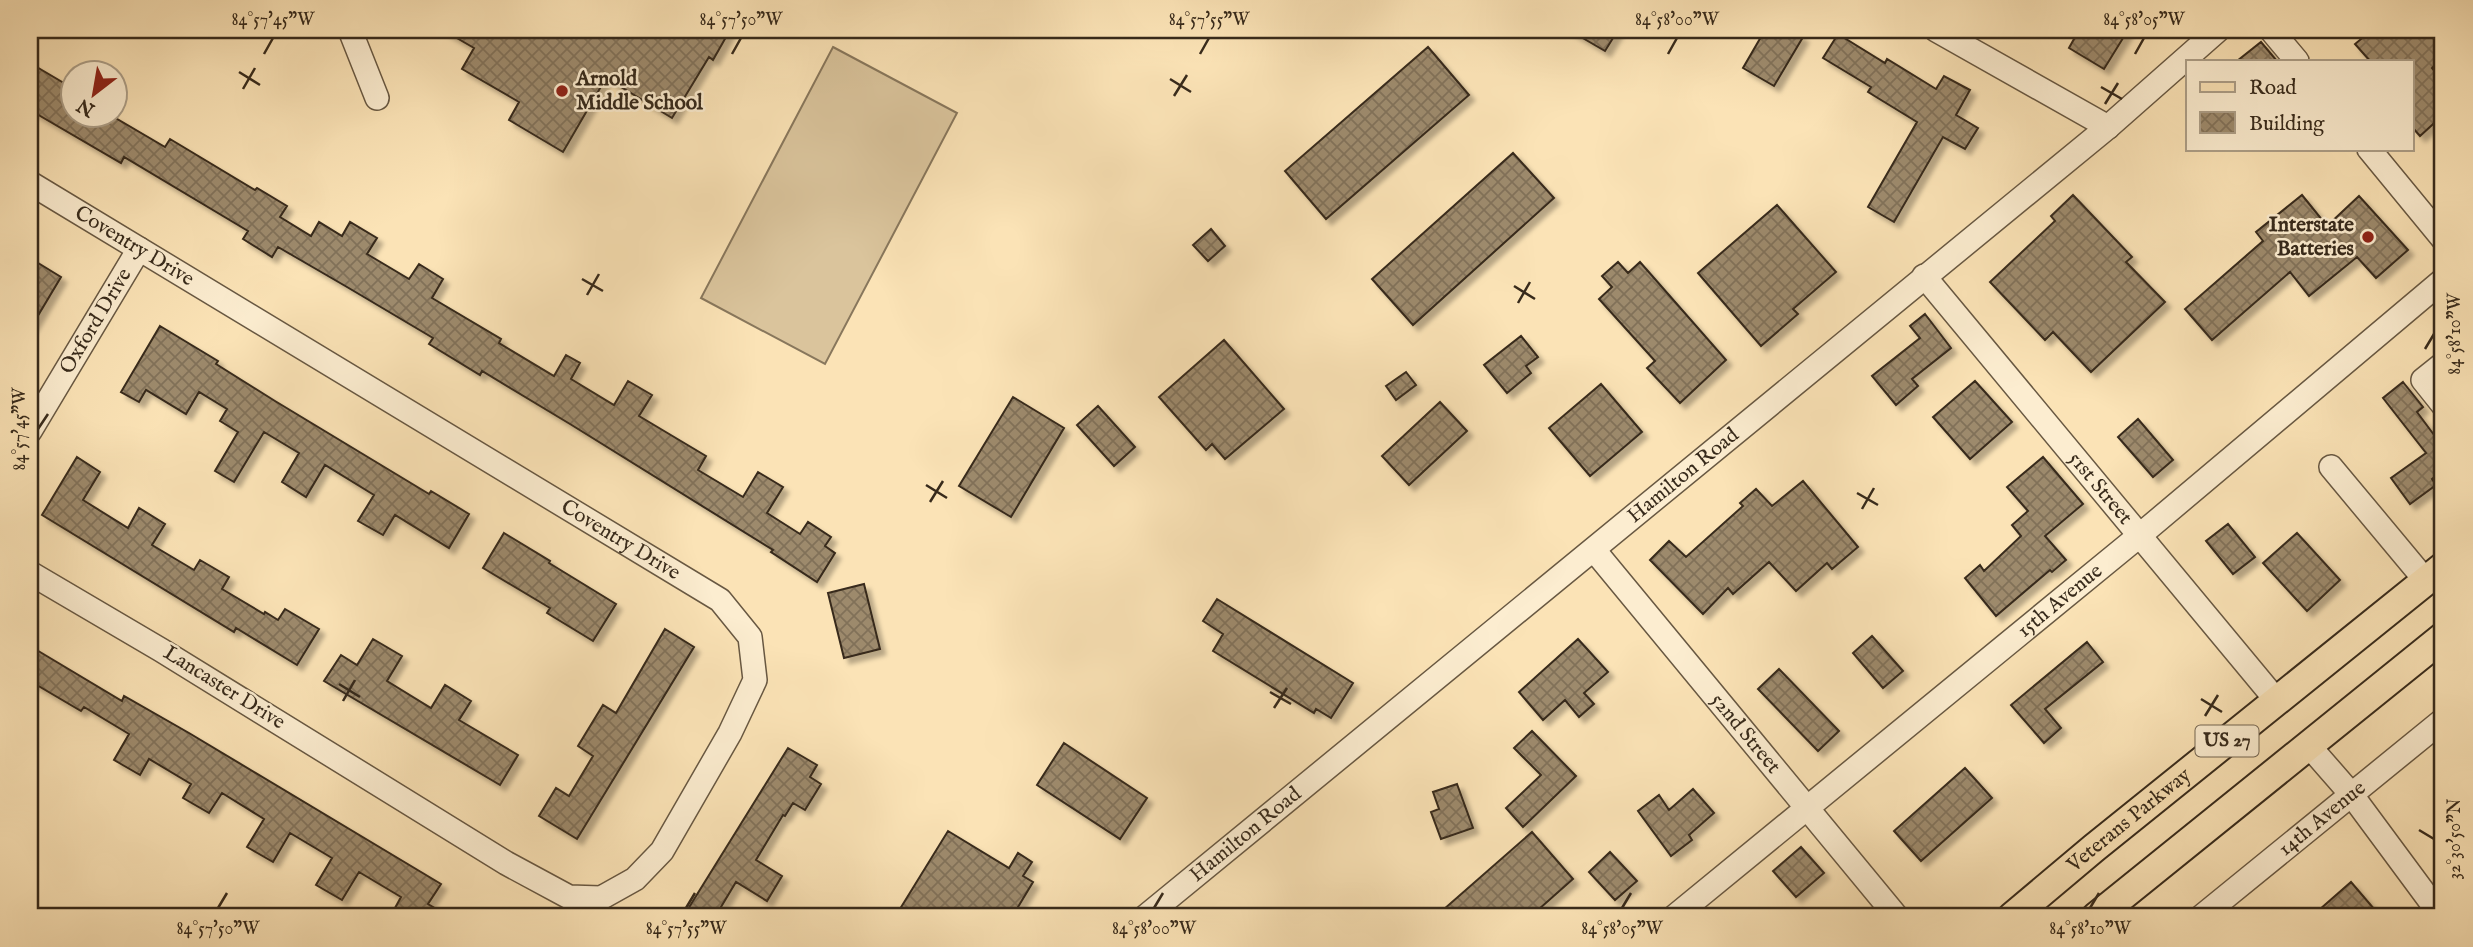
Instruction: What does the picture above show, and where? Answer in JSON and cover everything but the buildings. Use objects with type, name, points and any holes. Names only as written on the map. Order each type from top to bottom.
[{"type":"main road","name":"Veterans Parkway","points":[[2012,917],[2435,574]]},
{"type":"main road","name":"US 27","points":[[2096,917],[2443,637]]},
{"type":"street","points":[[349,30],[377,98]]},
{"type":"street","points":[[1936,30],[2108,127]]},
{"type":"street","name":"Hamilton Road","points":[[1145,917],[2108,127],[2218,30]]},
{"type":"street","points":[[2271,30],[2296,60]]},
{"type":"street","points":[[2370,150],[2443,239]]},
{"type":"street","name":"Coventry Drive","points":[[30,183],[720,600],[750,637],[755,680],[730,733],[681,821],[662,851],[635,879],[601,898],[569,897],[506,863],[417,807]]},
{"type":"street","name":"Oxford Drive","points":[[30,430],[139,249]]},
{"type":"street","name":"51st Street","points":[[1924,276],[2277,701]]},
{"type":"street","name":"15th Avenue","points":[[1674,917],[2139,536],[2443,280]]},
{"type":"street","points":[[2443,364],[2423,380],[2443,405]]},
{"type":"street","points":[[2331,467],[2435,574]]},
{"type":"street","name":"52nd Street","points":[[1594,551],[1897,917]]},
{"type":"street","name":"Lancaster Drive","points":[[30,573],[417,807]]},
{"type":"street","name":"14th Avenue","points":[[2201,917],[2443,720]]},
{"type":"street","points":[[2310,747],[2351,794],[2442,917]]},
{"type":"shaded area","points":[[833,47],[957,113],[825,364],[701,298]]},
{"type":"place","name":"Arnold Middle School","points":[[562,91]]},
{"type":"place","name":"Interstate Batteries","points":[[2368,237]]}]
